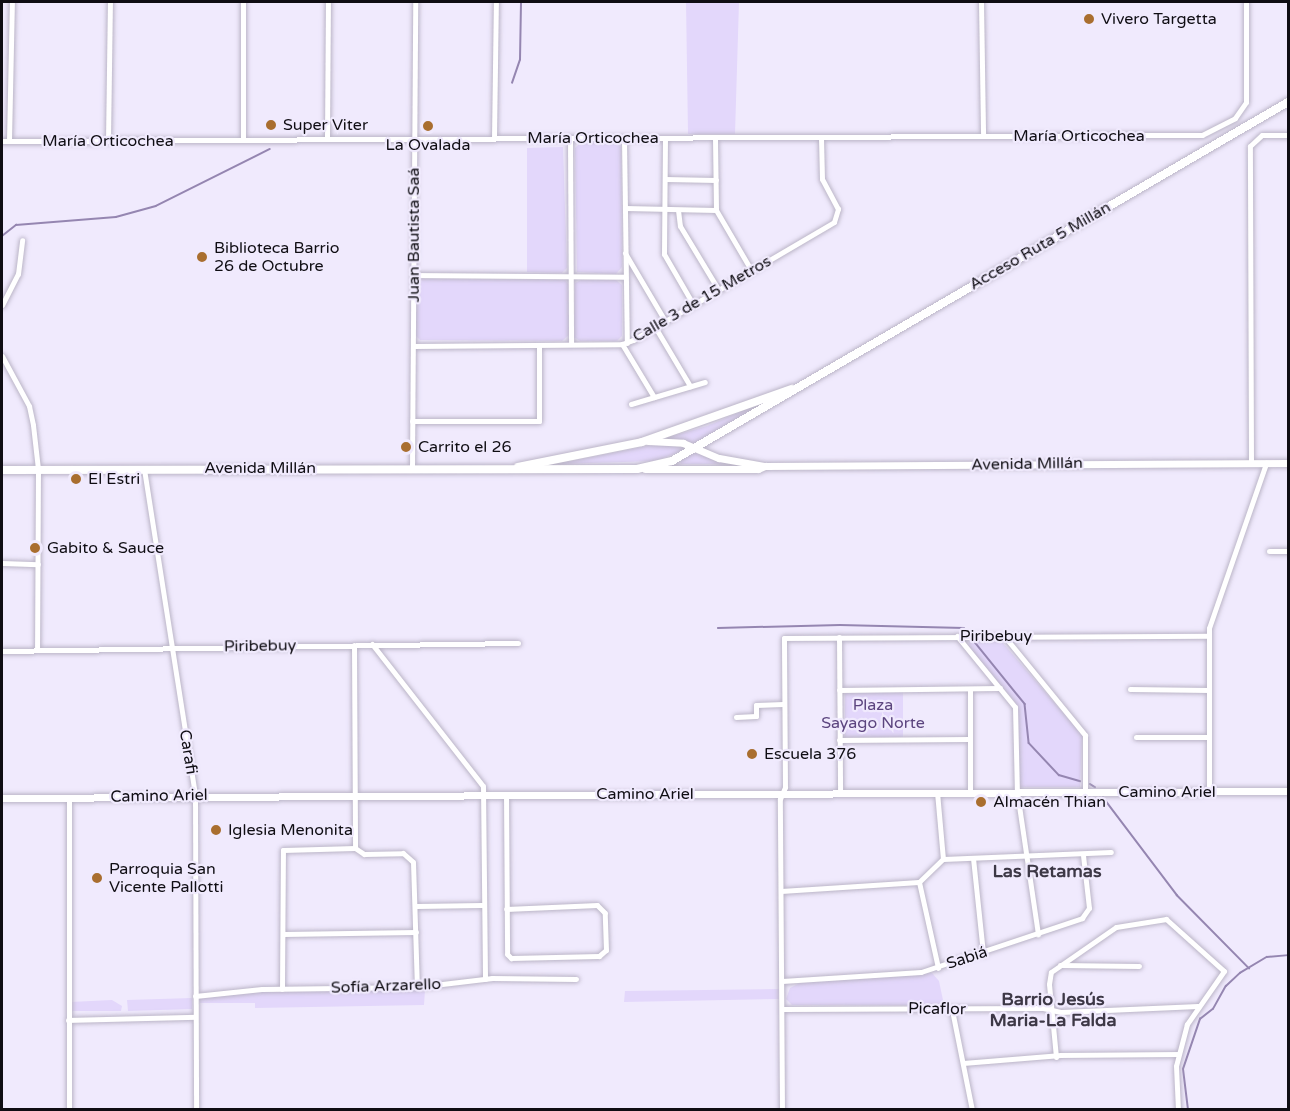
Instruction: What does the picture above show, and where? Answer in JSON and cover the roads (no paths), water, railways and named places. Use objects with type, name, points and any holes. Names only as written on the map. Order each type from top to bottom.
[{"type":"main road","name":"Acceso Ruta 5 Millán","points":[[637,469],[672,461],[698,448],[792,389],[1288,102]]},
{"type":"main road","name":"Acceso Ruta 5 Millán","points":[[642,442],[792,389]]},
{"type":"main road","name":"Avenida Millán","points":[[518,467],[642,442]]},
{"type":"main road","name":"Avenida Millán","points":[[2,470],[518,467],[637,469]]},
{"type":"street","points":[[9,141],[12,2]]},
{"type":"street","points":[[108,141],[110,2]]},
{"type":"street","points":[[243,2],[243,140]]},
{"type":"street","points":[[327,139],[328,2]]},
{"type":"street","name":"Juan Bautista Saá","points":[[412,468],[415,2]]},
{"type":"street","points":[[494,138],[496,2]]},
{"type":"street","points":[[981,2],[983,136]]},
{"type":"street","name":"María Orticochea","points":[[2,141],[1185,137],[1217,129],[1235,118],[1246,102],[1246,2]]},
{"type":"street","points":[[1251,463],[1250,146],[1262,135],[1288,135]]},
{"type":"street","points":[[570,138],[571,344]]},
{"type":"street","points":[[665,138],[664,255],[693,304]]},
{"type":"street","points":[[715,138],[716,210],[751,270]]},
{"type":"street","name":"Calle 3 de 15 Metros","points":[[413,346],[625,343],[836,218],[838,209],[822,179],[821,138]]},
{"type":"street","points":[[624,139],[625,343],[654,397]]},
{"type":"street","points":[[665,179],[716,180]]},
{"type":"street","points":[[625,208],[716,210]]},
{"type":"street","points":[[678,210],[678,223],[718,289]]},
{"type":"street","points":[[2,305],[19,269],[22,240]]},
{"type":"street","points":[[625,253],[664,321]]},
{"type":"street","points":[[414,275],[625,277]]},
{"type":"street","points":[[655,327],[690,386]]},
{"type":"street","points":[[412,421],[539,421],[539,345]]},
{"type":"street","points":[[2,356],[29,406],[38,470],[37,650]]},
{"type":"street","points":[[631,404],[705,382]]},
{"type":"street","name":"Avenida Millán","points":[[642,442],[683,442],[719,458],[765,466],[1288,463]]},
{"type":"street","points":[[1209,792],[1209,636],[1233,550],[1266,463]]},
{"type":"street","name":"Avenida Millán","points":[[637,469],[759,469],[765,466]]},
{"type":"street","name":"Carafi","points":[[144,469],[195,796],[196,1110]]},
{"type":"street","points":[[1269,551],[1288,551]]},
{"type":"street","points":[[2,563],[38,564]]},
{"type":"street","points":[[957,636],[1016,711],[1017,792],[1024,856],[1038,934]]},
{"type":"street","name":"Piribebuy","points":[[783,704],[784,638],[1209,636]]},
{"type":"street","points":[[839,637],[840,793]]},
{"type":"street","points":[[1005,637],[1085,735],[1085,792]]},
{"type":"street","name":"Piribebuy","points":[[2,651],[518,643]]},
{"type":"street","points":[[372,644],[483,786],[482,905],[485,979]]},
{"type":"street","points":[[354,645],[355,849]]},
{"type":"street","points":[[839,690],[1000,688]]},
{"type":"street","points":[[970,689],[970,792]]},
{"type":"street","points":[[1130,689],[1209,690]]},
{"type":"street","points":[[736,717],[756,716],[756,705],[783,704],[782,1110]]},
{"type":"street","points":[[1136,737],[1209,737]]},
{"type":"street","points":[[839,740],[970,739]]},
{"type":"street","name":"Camino Ariel","points":[[2,798],[1288,791]]},
{"type":"street","points":[[937,792],[943,859]]},
{"type":"street","points":[[506,794],[506,909],[507,954],[511,958],[599,956],[606,950],[605,913],[597,905],[506,909]]},
{"type":"street","points":[[69,797],[69,1110]]},
{"type":"street","points":[[282,989],[283,850],[355,849],[364,854],[404,853],[410,858],[414,866],[417,987]]},
{"type":"street","points":[[781,891],[919,882],[943,859],[1083,855],[1111,852]]},
{"type":"street","name":"Sabiá","points":[[782,981],[894,976],[938,968],[1038,934],[1086,914],[1083,855]]},
{"type":"street","points":[[973,858],[983,953]]},
{"type":"street","points":[[919,882],[938,968]]},
{"type":"street","points":[[416,906],[482,905]]},
{"type":"street","points":[[1056,1057],[1049,977],[1060,965],[1116,927],[1166,919],[1224,971],[1187,1024],[1178,1054],[1178,1110]]},
{"type":"street","points":[[283,934],[416,932]]},
{"type":"street","points":[[1060,965],[1139,966]]},
{"type":"street","name":"Sofía Arzarello","points":[[195,996],[282,989],[417,987],[485,979],[576,979]]},
{"type":"street","name":"Picaflor","points":[[782,1009],[1051,1009],[1061,1012],[1198,1006]]},
{"type":"street","points":[[952,1010],[972,1110]]},
{"type":"street","points":[[68,1020],[195,1017]]},
{"type":"street","points":[[963,1063],[1056,1057],[1178,1054]]},
{"type":"waterway","points":[[512,83],[520,60],[521,2]]},
{"type":"waterway","points":[[2,236],[16,225],[116,217],[156,206],[270,149]]},
{"type":"waterway","points":[[718,628],[840,625],[964,628],[967,631]]},
{"type":"waterway","points":[[974,641],[1025,704],[1029,743],[1059,775],[1080,781]]},
{"type":"waterway","points":[[1090,784],[1095,787]]},
{"type":"waterway","points":[[1103,797],[1177,895],[1249,968]]},
{"type":"waterway","points":[[1188,1110],[1183,1069],[1200,1019],[1213,1009],[1226,986],[1240,973],[1267,957],[1288,955]]},
{"type":"place","name":"Vivero Targetta","points":[[1089,19]]},
{"type":"place","name":"Super Viter","points":[[271,125]]},
{"type":"place","name":"La Ovalada","points":[[428,126]]},
{"type":"place","name":"Biblioteca Barrio 26 de Octubre","points":[[202,257]]},
{"type":"place","name":"Carrito el 26","points":[[406,447]]},
{"type":"place","name":"El Estri","points":[[76,479]]},
{"type":"place","name":"Gabito & Sauce","points":[[35,548]]},
{"type":"place","name":"Escuela 376","points":[[752,754]]},
{"type":"place","name":"Almacén Thian","points":[[981,802]]},
{"type":"place","name":"Iglesia Menonita","points":[[216,830]]},
{"type":"place","name":"Parroquia San Vicente Pallotti","points":[[97,878]]},
{"type":"district","name":"Las Retamas","points":[[1047,871]]},
{"type":"district","name":"Barrio Jesús Maria-La Falda","points":[[1053,1010]]},
{"type":"park label","name":"Plaza Sayago Norte","points":[[873,714]]}]
